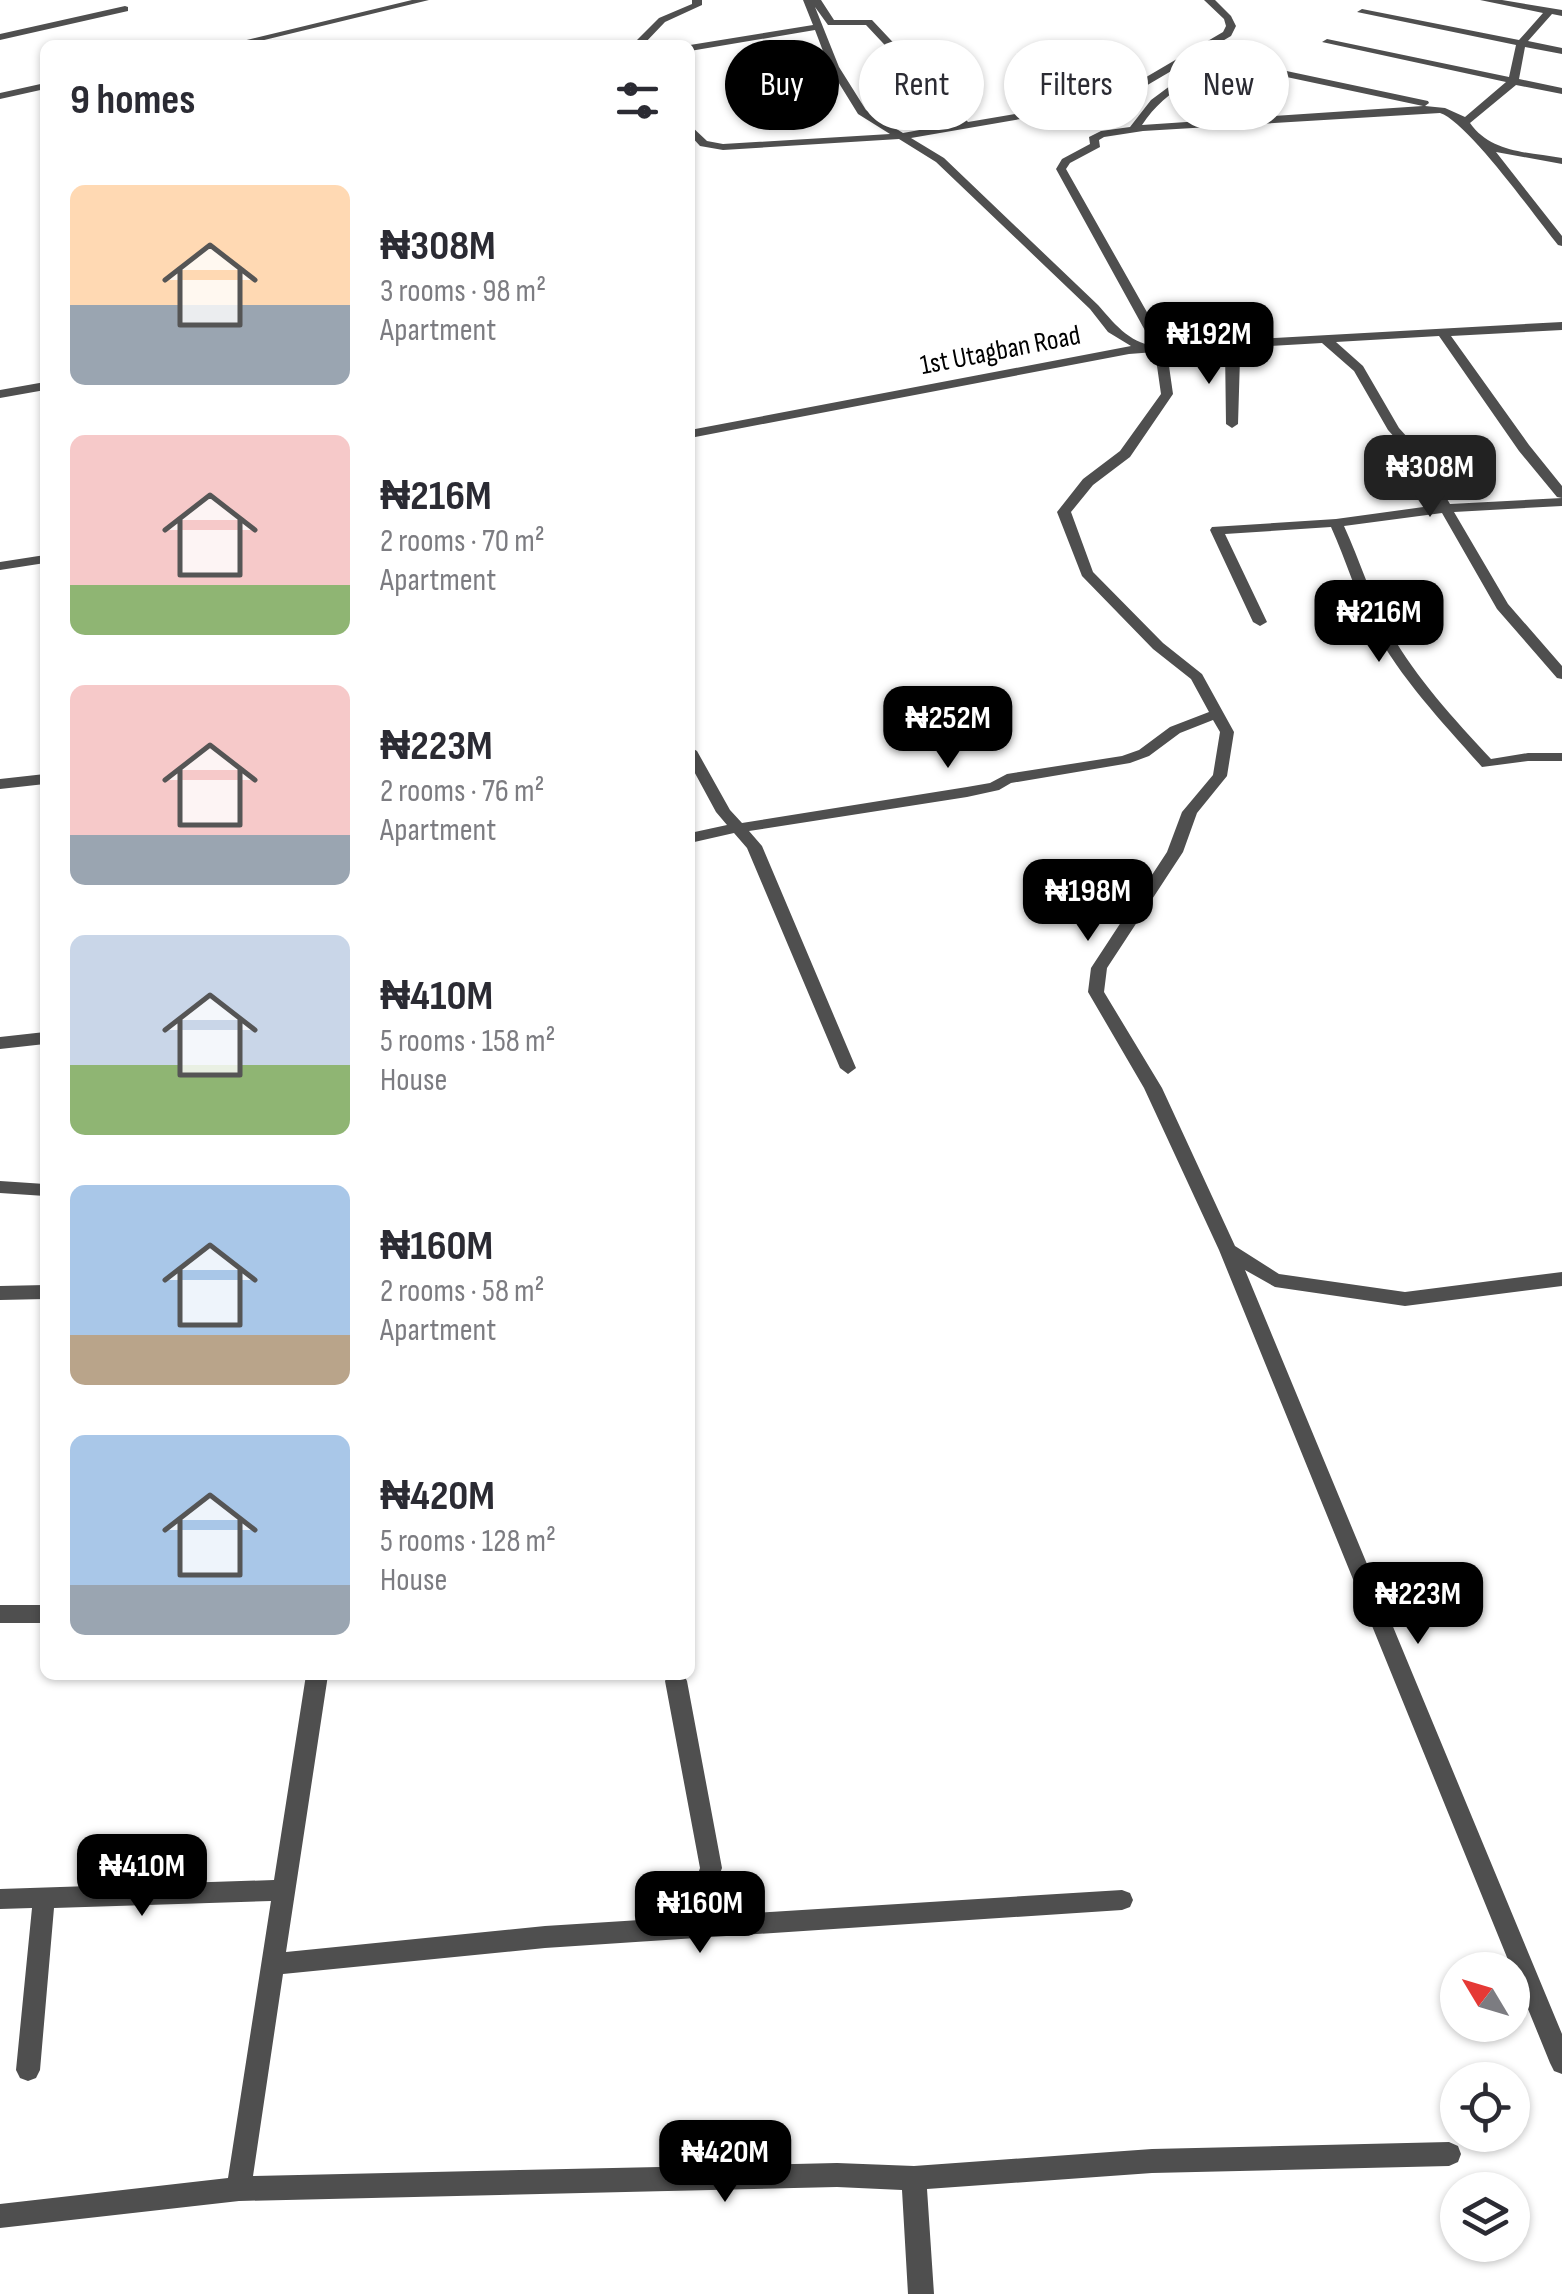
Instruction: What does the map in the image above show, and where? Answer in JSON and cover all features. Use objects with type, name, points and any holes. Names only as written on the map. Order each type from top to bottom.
[{"type":"street","points":[[248,40],[354,11],[424,0]]},
{"type":"street","points":[[642,40],[662,20],[697,5],[697,0]]},
{"type":"street","points":[[808,0],[834,67],[862,112],[940,160],[1094,307],[1112,329],[1152,348]]},
{"type":"street","points":[[816,0],[830,23],[869,22],[886,40]]},
{"type":"street","points":[[984,120],[1123,95],[1227,34],[1231,26],[1228,18],[1209,0]]},
{"type":"street","points":[[1485,0],[1562,13]]},
{"type":"street","points":[[0,37],[125,9]]},
{"type":"street","points":[[1466,121],[1513,82],[1521,44],[1550,10]]},
{"type":"street","points":[[1362,12],[1562,51]]},
{"type":"street","points":[[695,47],[816,27]]},
{"type":"street","points":[[1327,42],[1562,91]]},
{"type":"street","points":[[1148,107],[1198,72],[1219,66],[1260,68],[1448,109],[1466,121],[1562,243]]},
{"type":"street","points":[[0,96],[40,87]]},
{"type":"street","points":[[1148,129],[1448,109]]},
{"type":"street","points":[[695,134],[704,144],[723,147],[901,136],[932,130]]},
{"type":"street","points":[[1134,130],[1095,136],[1096,146],[1066,161],[1061,169],[1152,348],[1167,394],[1125,454],[1088,482],[1064,512],[1087,572],[1158,646],[1196,677],[1227,732],[1220,776],[1190,812],[1175,852],[1099,968],[1096,992],[1153,1088],[1228,1250],[1562,2063]]},
{"type":"street","points":[[1485,146],[1562,161]]},
{"type":"street","name":"1st Utagban Road","points":[[695,433],[1152,348],[1559,329]]},
{"type":"street","points":[[1443,333],[1524,448],[1562,494]]},
{"type":"street","points":[[1325,338],[1359,369],[1448,508],[1502,606],[1562,675]]},
{"type":"street","points":[[1229,343],[1236,356],[1230,384],[1234,396],[1232,424]]},
{"type":"street","points":[[0,394],[40,387]]},
{"type":"street","points":[[1260,622],[1217,530],[1336,523],[1448,508],[1562,502]]},
{"type":"street","points":[[1336,523],[1370,609],[1388,639],[1435,708],[1487,764],[1528,757],[1562,758]]},
{"type":"street","points":[[0,566],[40,560]]},
{"type":"street","points":[[695,837],[968,792],[994,787],[1007,779],[1125,760],[1144,753],[1175,730],[1218,712]]},
{"type":"street","points":[[695,760],[724,812],[754,846],[848,1068]]},
{"type":"street","points":[[0,784],[40,780]]},
{"type":"street","points":[[0,1043],[40,1039]]},
{"type":"street","points":[[0,1187],[40,1190]]},
{"type":"street","points":[[1228,1250],[1275,1280],[1405,1298],[1562,1279]]},
{"type":"street","points":[[0,1293],[40,1292]]},
{"type":"street","points":[[0,1614],[40,1614]]},
{"type":"street","points":[[239,2189],[315,1680]]},
{"type":"street","points":[[676,1682],[711,1868],[697,1910],[676,1930]]},
{"type":"street","points":[[0,1899],[282,1890]]},
{"type":"street","points":[[28,2070],[44,1896]]},
{"type":"street","points":[[274,1964],[545,1937],[1122,1900]]},
{"type":"street","points":[[1,2222],[239,2189],[836,2175],[914,2178],[1152,2162],[1449,2154]]},
{"type":"street","points":[[914,2178],[921,2294]]}]
